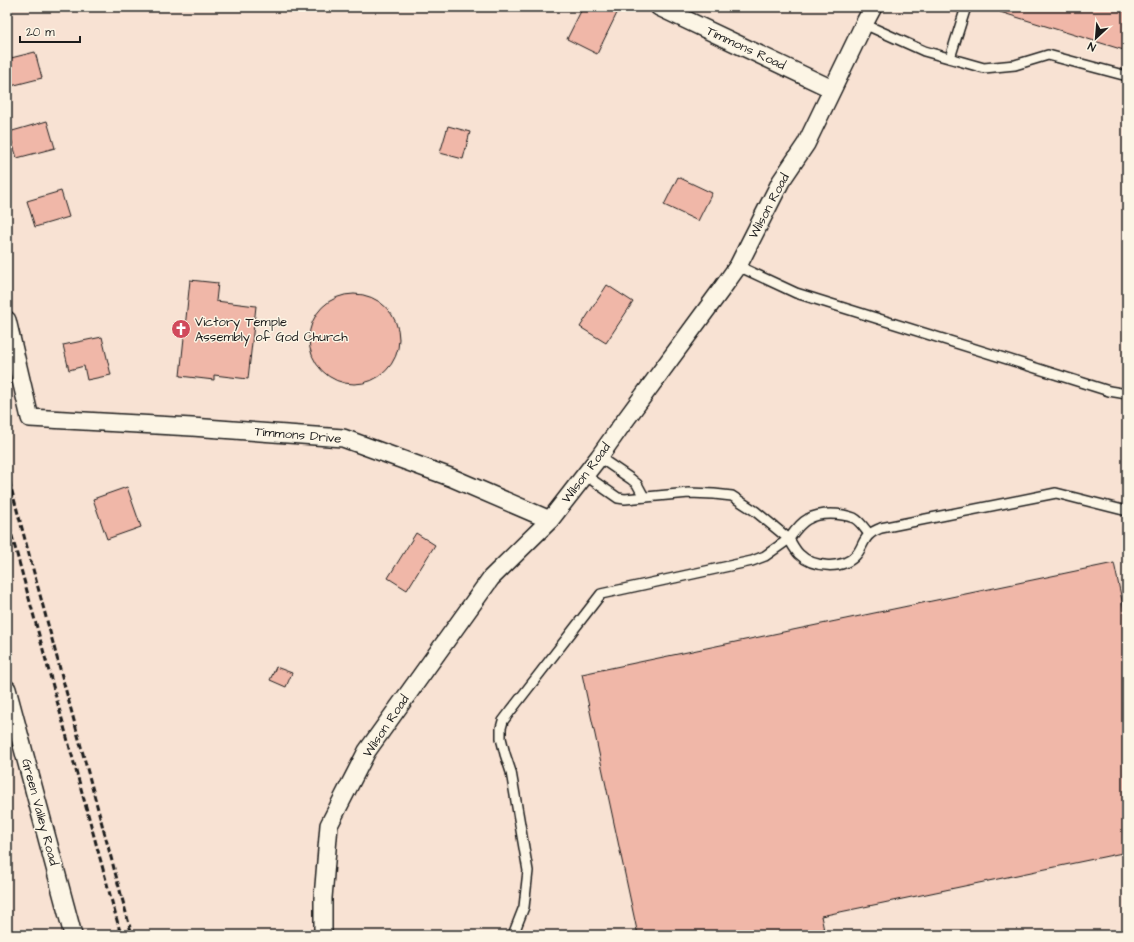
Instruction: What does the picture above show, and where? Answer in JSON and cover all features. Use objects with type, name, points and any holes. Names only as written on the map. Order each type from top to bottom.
[{"type":"street","name":"Timmons Road","points":[[659,7],[832,89]]},
{"type":"street","name":"Wilson Road","points":[[323,935],[323,898],[329,826],[367,751],[491,578],[550,520],[599,457],[722,290],[738,266],[781,181],[806,144],[873,7]]},
{"type":"street","name":"Timmons Drive","points":[[7,320],[30,418],[192,427],[343,438],[450,477],[550,520]]},
{"type":"street","name":"Green Valley Road","points":[[7,689],[73,935]]},
{"type":"lane","points":[[950,58],[966,7]]},
{"type":"lane","points":[[864,24],[924,51],[984,68],[1015,65],[1048,55],[1127,76]]},
{"type":"lane","points":[[738,266],[796,293],[1109,391],[1127,394]]},
{"type":"lane","points":[[599,457],[637,484],[644,497]]},
{"type":"lane","points":[[585,475],[618,498],[625,499],[689,493],[732,496],[755,511],[789,539],[799,554],[809,561],[820,564],[835,565],[849,561],[857,554],[869,534],[881,528],[1056,493],[1127,511]]},
{"type":"lane","points":[[513,935],[524,907],[528,871],[511,772],[501,738],[501,728],[506,717],[601,594],[752,561],[765,556],[789,539],[796,529],[807,519],[823,514],[854,518],[869,534]]},
{"type":"building","points":[[583,7],[620,7],[597,54],[567,39]]},
{"type":"building","points":[[1002,7],[1127,7],[1127,51],[1000,12]]},
{"type":"building","points":[[35,52],[42,78],[7,87],[7,59]]},
{"type":"building","points":[[47,121],[55,148],[17,158],[9,132]]},
{"type":"building","points":[[448,126],[470,132],[463,159],[440,153]]},
{"type":"building","points":[[678,177],[712,193],[698,221],[664,205]]},
{"type":"building","points":[[61,191],[69,217],[35,227],[27,201]]},
{"type":"building","points":[[190,280],[218,283],[216,301],[256,306],[248,379],[214,375],[214,380],[180,376]]},
{"type":"building","points":[[607,285],[633,302],[606,343],[580,327]]},
{"type":"building","points":[[354,294],[371,297],[386,307],[396,322],[399,339],[396,356],[386,371],[371,381],[354,384],[337,381],[322,371],[312,356],[309,339],[312,322],[322,307],[337,297]]},
{"type":"building","points":[[102,337],[111,375],[87,380],[84,366],[69,370],[63,345]]},
{"type":"building","points":[[127,487],[141,527],[107,539],[93,499]]},
{"type":"building","points":[[416,533],[435,545],[407,590],[388,578]]},
{"type":"building","points":[[1114,563],[1127,624],[1127,852],[821,916],[825,935],[638,935],[582,674]]},
{"type":"building","points":[[276,667],[292,673],[286,687],[270,680]]},
{"type":"railway","points":[[7,473],[132,935]]},
{"type":"railway","points":[[7,518],[121,935]]},
{"type":"place","name":"Victory Temple Assembly of God Church","points":[[181,329]]}]
